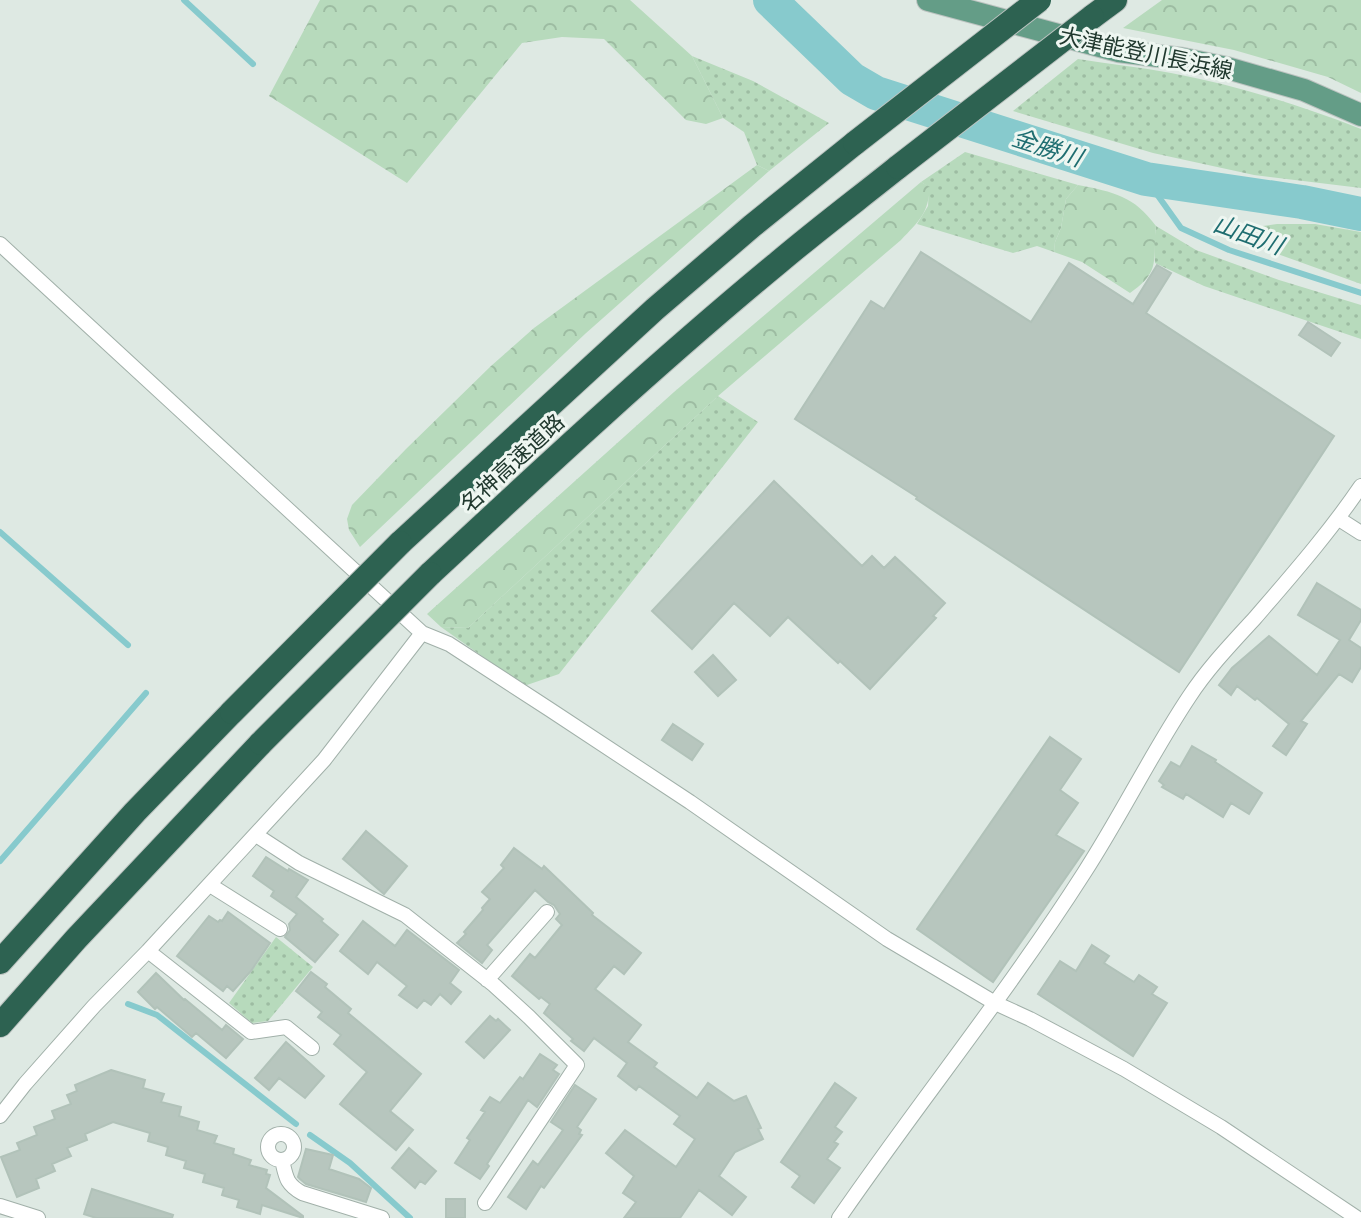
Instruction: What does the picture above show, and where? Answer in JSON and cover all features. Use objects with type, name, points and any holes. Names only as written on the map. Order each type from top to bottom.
[{"type":"highway","name":"名神高速道路","points":[[0,962],[135,812],[400,543],[655,309],[752,226],[1039,0]]},
{"type":"highway","name":"名神高速道路","points":[[0,1025],[76,939],[261,743],[430,574],[539,473],[780,261],[1115,0]]},
{"type":"main road","name":"大津能登川長浜線","points":[[937,2],[1118,51],[1227,68],[1304,90],[1361,115]]},
{"type":"street","points":[[0,244],[422,633],[449,644],[690,802],[887,939],[995,1003],[1137,1076],[1221,1127],[1357,1218]]},
{"type":"street","points":[[839,1218],[1085,873],[1190,695],[1339,519],[1361,486]]},
{"type":"street","points":[[1339,519],[1361,533]]},
{"type":"street","points":[[0,1116],[94,1006],[324,760],[422,633]]},
{"type":"street","points":[[256,835],[299,863],[405,915],[487,980],[577,1065],[485,1203]]},
{"type":"street","points":[[210,885],[280,929]]},
{"type":"street","points":[[487,980],[547,912]]},
{"type":"street","points":[[148,951],[251,1032],[286,1027],[312,1048]]},
{"type":"street","points":[[282,1160],[292,1188],[382,1218]]},
{"type":"street","points":[[0,1206],[38,1218]]},
{"type":"green space","points":[[320,0],[630,0],[692,56],[723,118],[706,124],[686,120],[604,39],[562,37],[522,43],[407,183],[269,96]]},
{"type":"green space","points":[[1162,0],[1361,0],[1361,93],[1328,77],[1234,50],[1123,28]]},
{"type":"green space","points":[[692,56],[753,81],[829,123],[769,171],[757,165],[744,132],[723,118]]},
{"type":"green space","points":[[1078,59],[1219,83],[1361,129],[1361,188],[1254,175],[1153,153],[1013,111]]},
{"type":"green space","points":[[965,152],[1078,185],[1066,199],[1054,252],[1037,246],[1013,253],[917,224],[928,206],[929,187],[921,182]]},
{"type":"green space","points":[[757,165],[769,171],[585,334],[360,547],[349,530],[347,519],[352,505],[491,366],[534,328]]},
{"type":"green space","points":[[921,182],[930,187],[925,211],[901,240],[718,396],[468,628],[441,627],[427,614],[674,392]]},
{"type":"green space","points":[[1078,185],[1122,197],[1140,208],[1156,226],[1154,264],[1147,278],[1130,293],[1082,262],[1054,252],[1066,199]]},
{"type":"green space","points":[[1315,224],[1361,232],[1361,284],[1236,239],[1248,228]]},
{"type":"green space","points":[[1156,226],[1196,250],[1361,305],[1361,339],[1204,286],[1155,263]]},
{"type":"green space","points":[[718,396],[758,422],[559,674],[524,686],[441,627],[468,628]]},
{"type":"green space","points":[[276,937],[313,967],[268,1021],[252,1023],[229,1003]]},
{"type":"building","points":[[921,252],[1031,322],[1069,263],[1133,304],[1157,265],[1171,273],[1146,313],[1334,436],[1179,672],[795,419],[871,301],[884,309]]},
{"type":"building","points":[[1308,322],[1340,343],[1331,356],[1299,335]]},
{"type":"building","points":[[774,481],[862,566],[872,556],[884,568],[895,557],[945,603],[933,616],[936,618],[870,689],[788,617],[770,636],[734,603],[692,649],[652,611]]},
{"type":"building","points":[[1317,583],[1361,610],[1361,620],[1349,640],[1361,648],[1361,667],[1352,682],[1339,674],[1301,721],[1307,724],[1286,755],[1273,746],[1289,724],[1237,686],[1231,695],[1219,685],[1232,668],[1269,636],[1317,675],[1340,640],[1298,615]]},
{"type":"building","points":[[713,655],[736,680],[718,696],[695,672]]},
{"type":"building","points":[[673,724],[703,744],[692,760],[662,740]]},
{"type":"building","points":[[1050,737],[1081,759],[1060,790],[1078,803],[1056,835],[1084,851],[993,982],[917,929]]},
{"type":"building","points":[[1192,746],[1262,793],[1249,814],[1231,803],[1223,817],[1186,794],[1183,799],[1162,787],[1164,785],[1159,781],[1171,762],[1180,767]]},
{"type":"building","points":[[366,831],[407,866],[384,894],[343,859]]},
{"type":"building","points":[[514,848],[542,869],[544,866],[592,915],[641,953],[624,974],[614,966],[595,989],[641,1025],[628,1042],[657,1063],[654,1067],[697,1098],[708,1083],[734,1101],[746,1096],[763,1139],[735,1152],[719,1176],[746,1197],[732,1215],[699,1190],[680,1218],[624,1218],[636,1202],[623,1193],[634,1176],[606,1153],[625,1130],[676,1167],[695,1139],[674,1124],[680,1116],[639,1086],[636,1090],[618,1076],[627,1063],[594,1038],[584,1051],[544,1013],[550,1004],[541,997],[539,999],[512,976],[530,954],[535,958],[562,925],[556,919],[560,914],[554,905],[535,890],[487,945],[492,950],[482,963],[457,943],[490,899],[482,892],[504,868],[501,865]]},
{"type":"building","points":[[266,857],[308,880],[296,897],[338,935],[315,962],[285,937],[290,930],[289,924],[297,914],[271,896],[274,891],[253,876]]},
{"type":"building","points":[[228,912],[270,943],[233,991],[227,986],[223,991],[177,956],[209,916],[218,922]]},
{"type":"building","points":[[363,921],[395,946],[407,930],[459,970],[450,983],[461,992],[451,1004],[440,994],[431,1005],[424,1000],[417,1008],[399,995],[407,986],[377,962],[368,974],[340,951]]},
{"type":"building","points":[[1092,945],[1109,956],[1104,963],[1134,982],[1139,975],[1157,987],[1152,994],[1167,1003],[1133,1056],[1038,994],[1060,961],[1076,971]]},
{"type":"building","points":[[311,972],[351,1009],[348,1013],[421,1074],[390,1111],[413,1130],[396,1150],[340,1104],[367,1072],[334,1044],[341,1035],[318,1017],[322,1012],[296,991]]},
{"type":"building","points":[[156,973],[222,1030],[226,1025],[243,1039],[226,1058],[196,1033],[192,1037],[138,992]]},
{"type":"building","points":[[490,1016],[510,1030],[484,1058],[466,1042]]},
{"type":"building","points":[[286,1042],[324,1076],[305,1098],[279,1078],[269,1090],[255,1078]]},
{"type":"building","points":[[540,1054],[557,1065],[553,1070],[559,1074],[537,1107],[528,1100],[480,1179],[455,1163],[470,1140],[467,1138],[485,1112],[481,1110],[490,1097],[500,1103],[520,1077],[523,1079]]},
{"type":"building","points":[[111,1070],[145,1080],[143,1088],[164,1094],[161,1102],[181,1107],[179,1116],[199,1122],[197,1130],[217,1136],[214,1143],[234,1149],[233,1154],[251,1160],[249,1165],[267,1170],[266,1174],[270,1175],[266,1188],[303,1218],[262,1205],[260,1214],[237,1207],[239,1200],[222,1195],[224,1188],[203,1182],[205,1174],[184,1168],[186,1161],[166,1155],[168,1147],[148,1141],[150,1133],[113,1122],[85,1134],[87,1140],[67,1148],[71,1156],[52,1164],[55,1171],[36,1179],[39,1188],[17,1197],[1,1157],[20,1150],[17,1143],[37,1135],[34,1127],[55,1119],[52,1111],[71,1104],[67,1095],[77,1091],[75,1085]]},
{"type":"building","points":[[835,1083],[856,1098],[835,1127],[842,1132],[827,1159],[840,1168],[814,1203],[792,1187],[800,1176],[781,1162]]},
{"type":"building","points":[[575,1085],[596,1099],[577,1127],[582,1135],[526,1209],[508,1197],[533,1161],[538,1165],[563,1130],[551,1122]]},
{"type":"building","points":[[409,1148],[436,1171],[425,1184],[420,1181],[415,1188],[392,1168]]},
{"type":"building","points":[[306,1149],[333,1155],[329,1169],[359,1179],[371,1188],[366,1202],[306,1184],[300,1179]]},
{"type":"building","points":[[92,1189],[173,1215],[172,1218],[96,1218],[84,1214]]},
{"type":"building","points":[[446,1199],[465,1199],[465,1218],[446,1218]]},
{"type":"waterway","points":[[184,0],[253,64]]},
{"type":"waterway","name":"金勝川","points":[[770,0],[852,79],[876,93],[1146,179],[1361,214]]},
{"type":"waterway","name":"山田川","points":[[1146,179],[1181,228],[1229,250],[1361,293]]},
{"type":"waterway","points":[[0,532],[128,645]]},
{"type":"waterway","points":[[0,861],[146,693]]},
{"type":"waterway","points":[[128,1004],[157,1015],[296,1124]]},
{"type":"waterway","points":[[310,1135],[350,1163],[410,1218]]}]
